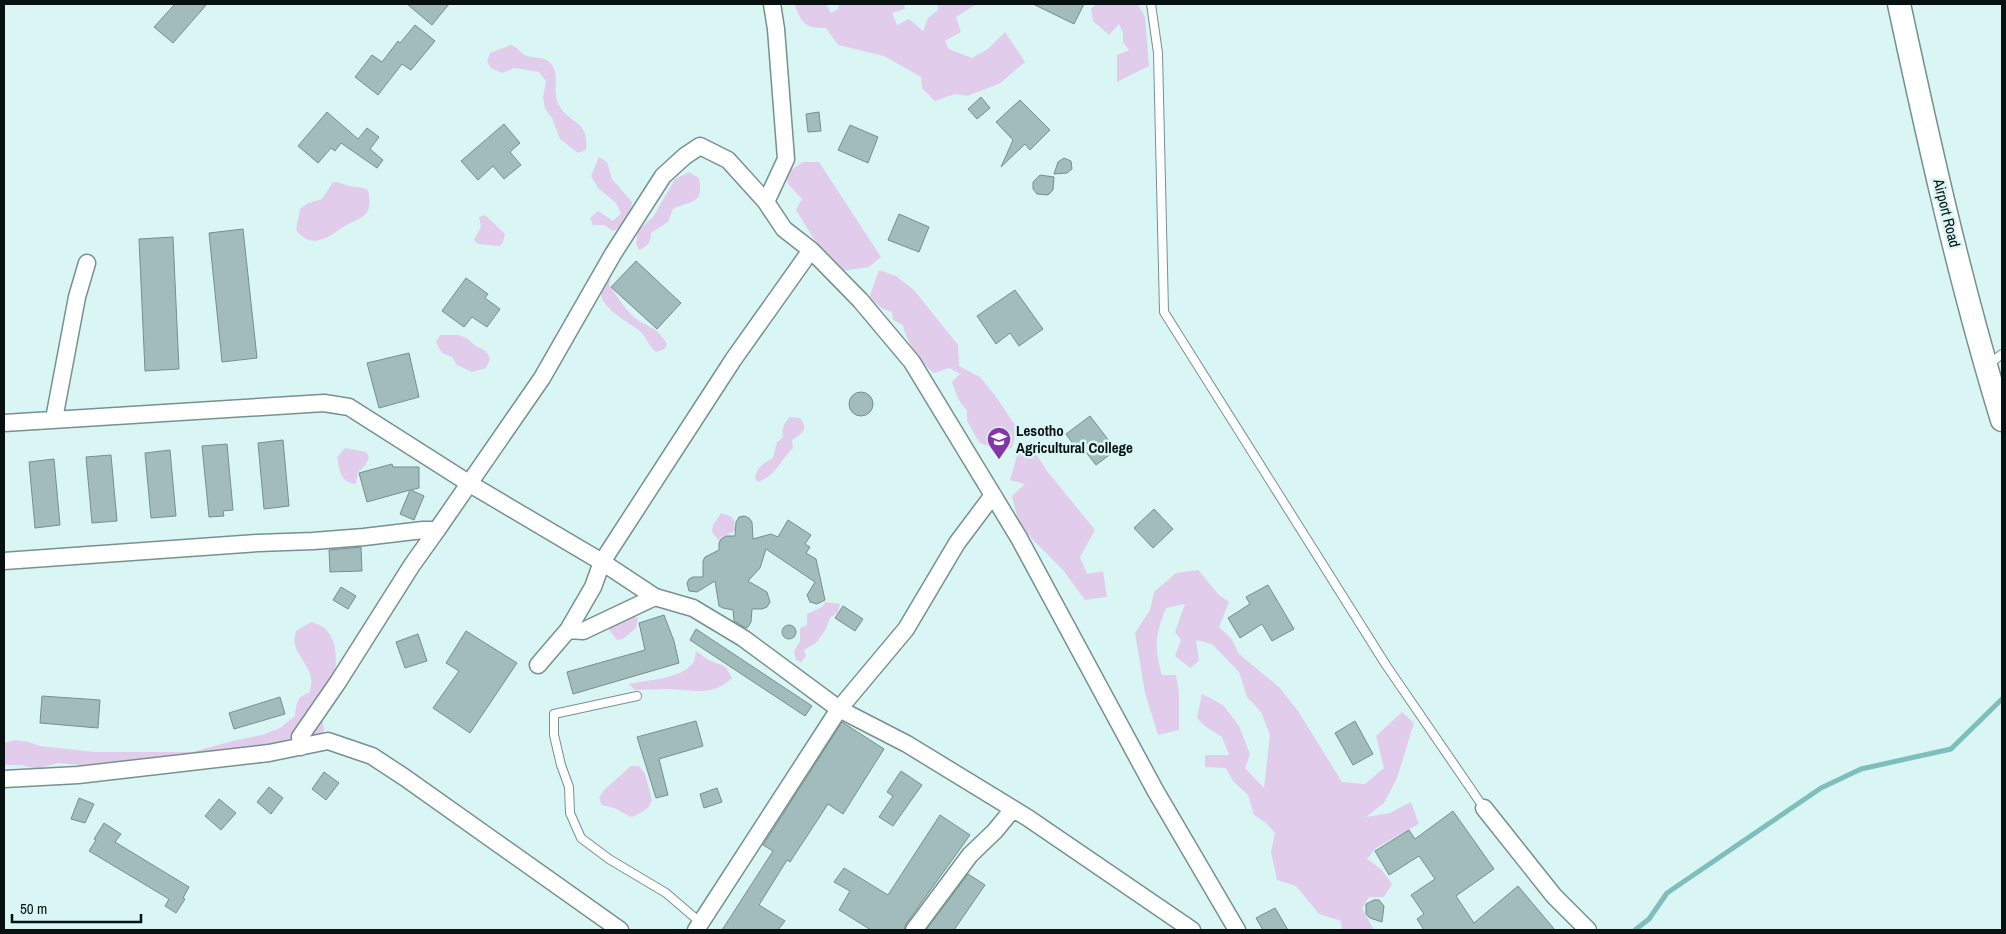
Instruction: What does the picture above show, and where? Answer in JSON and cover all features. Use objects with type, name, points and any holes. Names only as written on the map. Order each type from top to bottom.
[{"type":"main road","name":"Airport Road","points":[[1899,4],[1972,316],[1994,360],[2002,420]]},
{"type":"street","points":[[766,202],[786,160],[776,29],[772,4]]},
{"type":"street","points":[[301,747],[300,737],[338,682],[412,565],[542,378],[637,215],[663,176],[685,156],[700,146],[728,160],[766,202],[784,229],[811,250],[860,300],[912,362],[993,495],[1155,790],[1237,930]]},
{"type":"street","points":[[538,665],[568,630],[593,587],[602,562],[733,360],[811,250]]},
{"type":"street","points":[[54,420],[77,297],[87,263]]},
{"type":"street","points":[[4,423],[314,404],[349,407],[470,484],[602,562],[655,597],[693,608],[744,638],[839,709],[907,744],[1013,809],[1192,930]]},
{"type":"street","points":[[703,928],[839,709],[906,629],[957,543],[993,495]]},
{"type":"street","points":[[4,561],[238,544],[322,540],[437,530]]},
{"type":"street","points":[[568,630],[583,631],[655,597]]},
{"type":"street","points":[[4,779],[87,774],[269,753],[328,741],[372,756],[620,930]]},
{"type":"street","points":[[1484,808],[1554,896],[1588,930]]},
{"type":"street","points":[[914,930],[970,854],[995,831],[1013,809]]},
{"type":"lane","points":[[1152,4],[1158,53],[1164,312],[1386,665],[1484,808]]},
{"type":"lane","points":[[637,696],[554,714],[554,735],[561,765],[569,787],[570,813],[581,838],[609,859],[666,893],[703,928]]},
{"type":"shaded area","points":[[794,4],[826,4],[831,13],[838,9],[839,4],[904,4],[905,9],[892,13],[897,25],[909,19],[923,31],[928,18],[938,10],[937,4],[975,4],[956,17],[961,32],[945,41],[949,49],[972,58],[988,49],[1005,32],[1025,62],[999,84],[967,96],[955,94],[935,101],[922,88],[921,77],[884,56],[838,45],[826,28],[808,26],[802,20]]},
{"type":"shaded area","points":[[1096,4],[1138,4],[1145,17],[1149,66],[1117,82],[1117,55],[1129,50],[1123,42],[1123,33],[1119,24],[1109,35],[1093,21],[1091,9]]},
{"type":"shaded area","points":[[511,45],[525,55],[546,60],[552,65],[555,73],[558,103],[562,110],[585,133],[586,150],[578,153],[560,139],[552,118],[545,109],[543,97],[546,81],[539,72],[514,68],[502,73],[491,68],[487,61],[490,53]]},
{"type":"shaded area","points":[[599,157],[607,162],[612,179],[632,202],[627,220],[622,226],[613,231],[604,225],[593,225],[590,218],[598,211],[613,221],[621,213],[616,203],[598,188],[591,176]]},
{"type":"shaded area","points":[[803,162],[819,162],[881,257],[869,267],[823,274],[822,252],[796,210],[802,199],[788,184],[786,173]]},
{"type":"shaded area","points":[[689,172],[699,178],[700,193],[698,197],[673,209],[668,222],[651,233],[648,243],[639,250],[636,244],[638,230],[653,217],[675,179]]},
{"type":"shaded area","points":[[333,182],[368,190],[368,211],[361,218],[325,238],[314,241],[308,240],[296,230],[300,209],[308,203],[322,199]]},
{"type":"shaded area","points":[[485,215],[505,234],[500,246],[478,244],[474,240],[481,227],[479,217]]},
{"type":"shaded area","points":[[879,270],[896,276],[914,290],[958,345],[959,366],[980,377],[1017,428],[1012,448],[996,450],[979,442],[967,421],[967,411],[958,399],[952,382],[960,374],[949,368],[934,373],[915,352],[907,338],[903,325],[893,320],[892,312],[883,309],[869,298]]},
{"type":"shaded area","points":[[611,279],[609,285],[624,306],[639,321],[655,329],[667,344],[665,349],[656,352],[639,330],[616,314],[603,301],[601,294],[603,286]]},
{"type":"shaded area","points":[[440,335],[459,335],[486,351],[490,359],[486,368],[472,372],[457,365],[452,357],[442,353],[436,342]]},
{"type":"shaded area","points":[[790,417],[800,418],[804,425],[803,431],[792,440],[793,448],[774,471],[759,482],[755,480],[758,469],[773,458],[777,442],[783,437],[782,431]]},
{"type":"shaded area","points":[[1030,445],[1047,471],[1095,530],[1080,557],[1087,574],[1103,571],[1107,597],[1085,600],[1063,570],[1032,539],[1018,521],[1012,496],[1025,484],[1010,480],[1018,452]]},
{"type":"shaded area","points":[[345,448],[366,452],[369,457],[365,466],[358,472],[356,484],[347,481],[340,471],[337,457]]},
{"type":"shaded area","points":[[721,513],[730,516],[734,520],[735,531],[720,538],[719,541],[712,532],[713,525]]},
{"type":"shaded area","points":[[1198,570],[1219,595],[1229,602],[1219,627],[1231,638],[1239,654],[1279,687],[1298,711],[1342,782],[1365,784],[1384,768],[1376,736],[1402,712],[1414,723],[1397,778],[1384,803],[1366,817],[1390,813],[1411,802],[1419,824],[1376,848],[1367,859],[1381,869],[1392,884],[1384,897],[1369,897],[1362,908],[1374,930],[1342,930],[1341,921],[1319,914],[1296,886],[1277,880],[1271,852],[1275,833],[1266,823],[1254,815],[1248,795],[1233,781],[1226,768],[1205,767],[1205,755],[1229,755],[1222,737],[1206,727],[1197,718],[1202,694],[1223,705],[1239,726],[1250,754],[1245,768],[1264,788],[1270,735],[1261,712],[1247,697],[1239,672],[1212,644],[1196,640],[1199,661],[1190,668],[1175,656],[1181,640],[1175,632],[1185,604],[1166,608],[1158,634],[1157,649],[1162,675],[1176,675],[1179,692],[1179,730],[1158,735],[1145,693],[1135,633],[1150,610],[1154,592],[1176,573]]},
{"type":"shaded area","points":[[825,602],[840,604],[838,612],[830,618],[826,629],[816,643],[804,650],[806,656],[801,662],[796,660],[794,651],[800,641],[800,628],[807,625],[807,614],[822,607]]},
{"type":"shaded area","points":[[630,616],[638,618],[636,628],[623,639],[617,640],[606,626]]},
{"type":"shaded area","points":[[311,622],[327,630],[336,652],[334,679],[322,711],[324,731],[317,739],[102,767],[57,763],[38,769],[20,765],[4,765],[4,743],[15,740],[40,746],[95,752],[192,752],[262,735],[280,728],[295,716],[298,701],[302,696],[309,693],[310,675],[294,640],[296,631]]},
{"type":"shaded area","points":[[696,651],[709,660],[724,666],[732,678],[717,688],[702,691],[670,689],[635,690],[629,684],[664,678],[681,672],[693,663]]},
{"type":"shaded area","points":[[631,766],[639,766],[645,774],[652,800],[648,808],[631,817],[614,808],[602,805],[599,798],[604,790]]},
{"type":"building","points":[[175,4],[207,4],[173,43],[154,27]]},
{"type":"building","points":[[407,4],[449,4],[432,25]]},
{"type":"building","points":[[1033,4],[1084,4],[1074,24]]},
{"type":"building","points":[[415,25],[435,41],[411,70],[402,64],[378,95],[355,77],[372,55],[382,62],[398,41],[400,43]]},
{"type":"building","points":[[981,97],[990,108],[977,119],[968,109]]},
{"type":"building","points":[[1020,100],[1050,130],[1030,150],[1025,144],[1001,167],[1013,140],[996,122]]},
{"type":"building","points":[[327,112],[358,139],[367,128],[379,137],[370,149],[383,160],[377,168],[341,143],[335,151],[331,148],[318,163],[298,146]]},
{"type":"building","points":[[819,112],[821,131],[808,132],[806,114]]},
{"type":"building","points":[[504,124],[520,143],[510,152],[521,165],[504,179],[493,166],[478,180],[461,161]]},
{"type":"building","points":[[850,125],[878,137],[868,163],[838,150]]},
{"type":"building","points":[[1064,158],[1071,161],[1072,169],[1067,173],[1054,174],[1058,162]]},
{"type":"building","points":[[1040,175],[1054,177],[1053,190],[1048,195],[1037,194],[1033,189],[1033,182]]},
{"type":"building","points":[[899,214],[929,227],[919,252],[888,240]]},
{"type":"building","points":[[243,229],[257,358],[222,362],[209,233]]},
{"type":"building","points":[[173,237],[179,369],[145,371],[139,239]]},
{"type":"building","points":[[636,261],[681,303],[657,329],[611,287]]},
{"type":"building","points":[[466,278],[488,294],[485,298],[500,309],[487,327],[472,317],[464,327],[442,311]]},
{"type":"building","points":[[1015,290],[1043,329],[1019,346],[1010,333],[996,344],[977,316]]},
{"type":"building","points":[[409,353],[419,397],[379,408],[367,363]]},
{"type":"building","points":[[861,392],[866,393],[872,399],[872,409],[866,415],[861,416],[856,415],[850,409],[849,404],[850,399],[856,393]]},
{"type":"building","points":[[1090,416],[1116,450],[1096,465],[1081,446],[1076,448],[1066,434]]},
{"type":"building","points":[[283,440],[289,506],[264,509],[258,443]]},
{"type":"building","points":[[227,444],[233,510],[223,511],[224,516],[209,517],[202,446]]},
{"type":"building","points":[[170,450],[176,516],[151,518],[145,453]]},
{"type":"building","points":[[111,455],[117,521],[92,523],[86,457]]},
{"type":"building","points":[[54,459],[60,525],[35,528],[29,462]]},
{"type":"building","points":[[392,464],[393,467],[419,467],[419,488],[411,490],[424,496],[414,520],[400,514],[410,490],[367,502],[359,473]]},
{"type":"building","points":[[1154,509],[1173,529],[1153,548],[1134,528]]},
{"type":"building","points":[[744,516],[752,522],[753,539],[771,534],[778,537],[788,520],[811,535],[805,544],[810,547],[806,553],[816,559],[825,600],[817,604],[810,602],[807,595],[815,582],[766,549],[760,568],[748,581],[767,592],[770,602],[767,607],[762,609],[752,609],[751,622],[748,627],[746,628],[734,621],[733,610],[719,606],[715,581],[697,592],[689,591],[687,583],[689,579],[703,577],[703,561],[705,557],[719,550],[721,539],[726,536],[735,536],[736,522],[739,517]]},
{"type":"building","points":[[361,547],[362,571],[330,572],[329,550]]},
{"type":"building","points":[[1268,585],[1294,629],[1272,641],[1262,624],[1240,638],[1228,618],[1250,604],[1246,597]]},
{"type":"building","points":[[341,587],[356,596],[348,609],[333,600]]},
{"type":"building","points":[[843,606],[863,619],[855,631],[835,618]]},
{"type":"building","points":[[664,615],[674,641],[679,663],[573,694],[567,672],[645,650],[639,623]]},
{"type":"building","points":[[786,625],[792,625],[796,632],[792,639],[786,639],[782,635],[782,629]]},
{"type":"building","points":[[696,629],[812,706],[805,716],[690,640]]},
{"type":"building","points":[[466,631],[517,663],[470,733],[433,708],[459,671],[446,663]]},
{"type":"building","points":[[418,634],[427,661],[405,668],[396,642]]},
{"type":"building","points":[[42,696],[100,700],[98,728],[40,723]]},
{"type":"building","points":[[280,697],[285,714],[234,729],[229,713]]},
{"type":"building","points":[[696,721],[703,746],[659,759],[668,795],[656,798],[637,737]]},
{"type":"building","points":[[1355,721],[1373,754],[1353,765],[1335,733]]},
{"type":"building","points":[[842,722],[884,749],[843,814],[828,804],[790,862],[787,860],[759,905],[785,921],[778,930],[722,930],[773,851],[763,845]]},
{"type":"building","points":[[901,771],[922,785],[893,826],[879,817],[893,796],[887,792]]},
{"type":"building","points":[[324,772],[339,783],[326,800],[312,789]]},
{"type":"building","points":[[269,787],[283,798],[271,814],[257,802]]},
{"type":"building","points":[[717,788],[722,802],[704,808],[700,794]]},
{"type":"building","points":[[79,798],[94,804],[85,823],[71,819]]},
{"type":"building","points":[[219,799],[236,813],[221,830],[205,816]]},
{"type":"building","points":[[1453,811],[1494,869],[1456,896],[1474,923],[1518,886],[1555,930],[1424,930],[1417,919],[1424,914],[1411,895],[1435,879],[1419,856],[1389,875],[1375,851],[1409,830],[1415,839]]},
{"type":"building","points":[[940,815],[970,835],[906,924],[904,930],[871,930],[839,910],[850,891],[834,882],[844,868],[888,895]]},
{"type":"building","points":[[104,823],[121,834],[115,842],[189,887],[183,898],[185,899],[176,913],[165,906],[169,899],[89,851]]},
{"type":"building","points":[[968,874],[985,885],[954,930],[926,930]]},
{"type":"building","points":[[1379,900],[1384,906],[1382,922],[1370,918],[1366,914],[1366,904]]},
{"type":"building","points":[[1275,908],[1288,930],[1263,930],[1256,918]]},
{"type":"waterway","points":[[1635,930],[1649,919],[1667,893],[1821,788],[1861,769],[1951,749],[2002,699]]},
{"type":"place","name":"Lesotho Agricultural College","points":[[999,460]]}]
